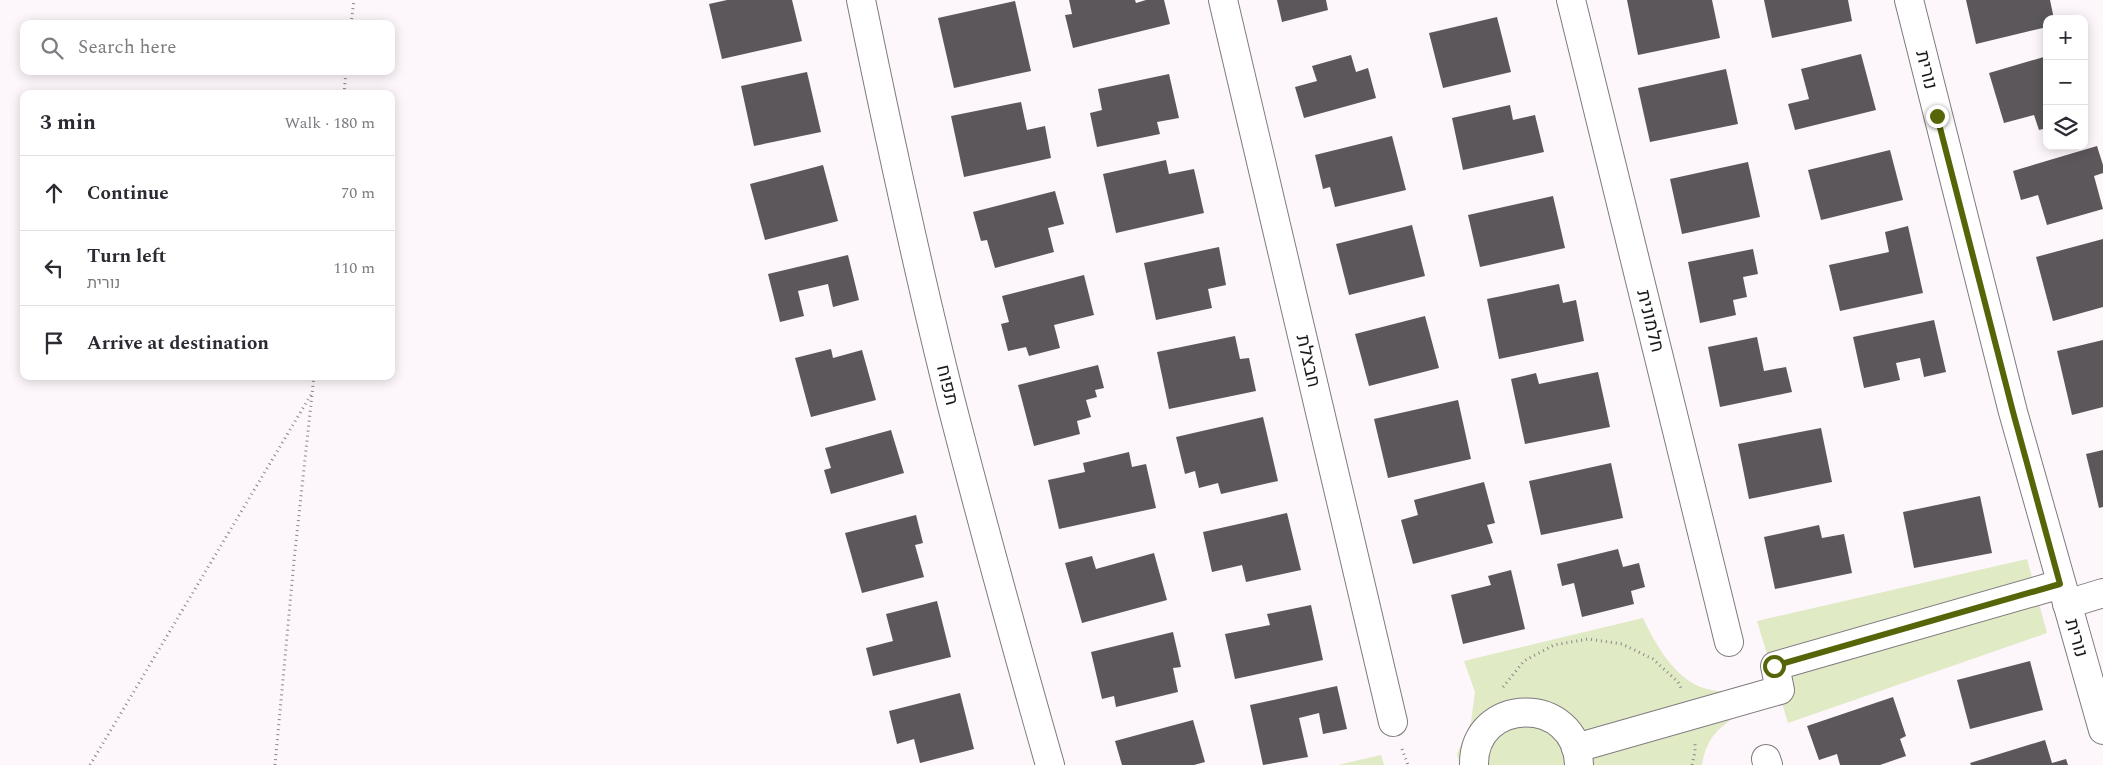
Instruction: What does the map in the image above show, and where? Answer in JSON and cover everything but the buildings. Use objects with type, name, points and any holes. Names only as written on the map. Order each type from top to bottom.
[{"type":"street","name":"תפוח","points":[[861,0],[907,219],[952,404],[1000,588],[1050,765]]},
{"type":"street","name":"חבצלת","points":[[1223,0],[1393,722]]},
{"type":"street","name":"חלמונית","points":[[1571,0],[1729,642]]},
{"type":"street","name":"נורית","points":[[1909,0],[1976,273],[2103,730]]},
{"type":"street","name":"נורית","points":[[2064,594],[2103,593]]},
{"type":"street","points":[[1474,765],[1480,740],[1488,729],[1510,714],[1530,712],[1551,718],[1566,731],[1577,757],[1694,714],[1780,690],[1774,666],[2064,594]]},
{"type":"path","points":[[352,20],[354,0]]},
{"type":"path","points":[[344,90],[346,75]]},
{"type":"path","points":[[275,765],[314,380]]},
{"type":"path","points":[[90,765],[312,393]]},
{"type":"path","points":[[1488,729],[1501,689],[1524,661],[1554,645],[1588,639],[1622,644],[1653,659],[1678,682],[1694,714],[1696,752],[1692,765]]},
{"type":"green space","points":[[2027,559],[2047,633],[1788,723],[1757,621]]},
{"type":"green space","points":[[1643,618],[1664,656],[1678,672],[1700,687],[1731,693],[1736,716],[1713,736],[1706,749],[1702,765],[1460,765],[1457,754],[1471,722],[1475,692],[1464,661]]},
{"type":"green space","points":[[1381,755],[1384,765],[1338,765]]},
{"type":"route","points":[[1774,666],[2060,584],[2013,412],[1937,116]]}]
